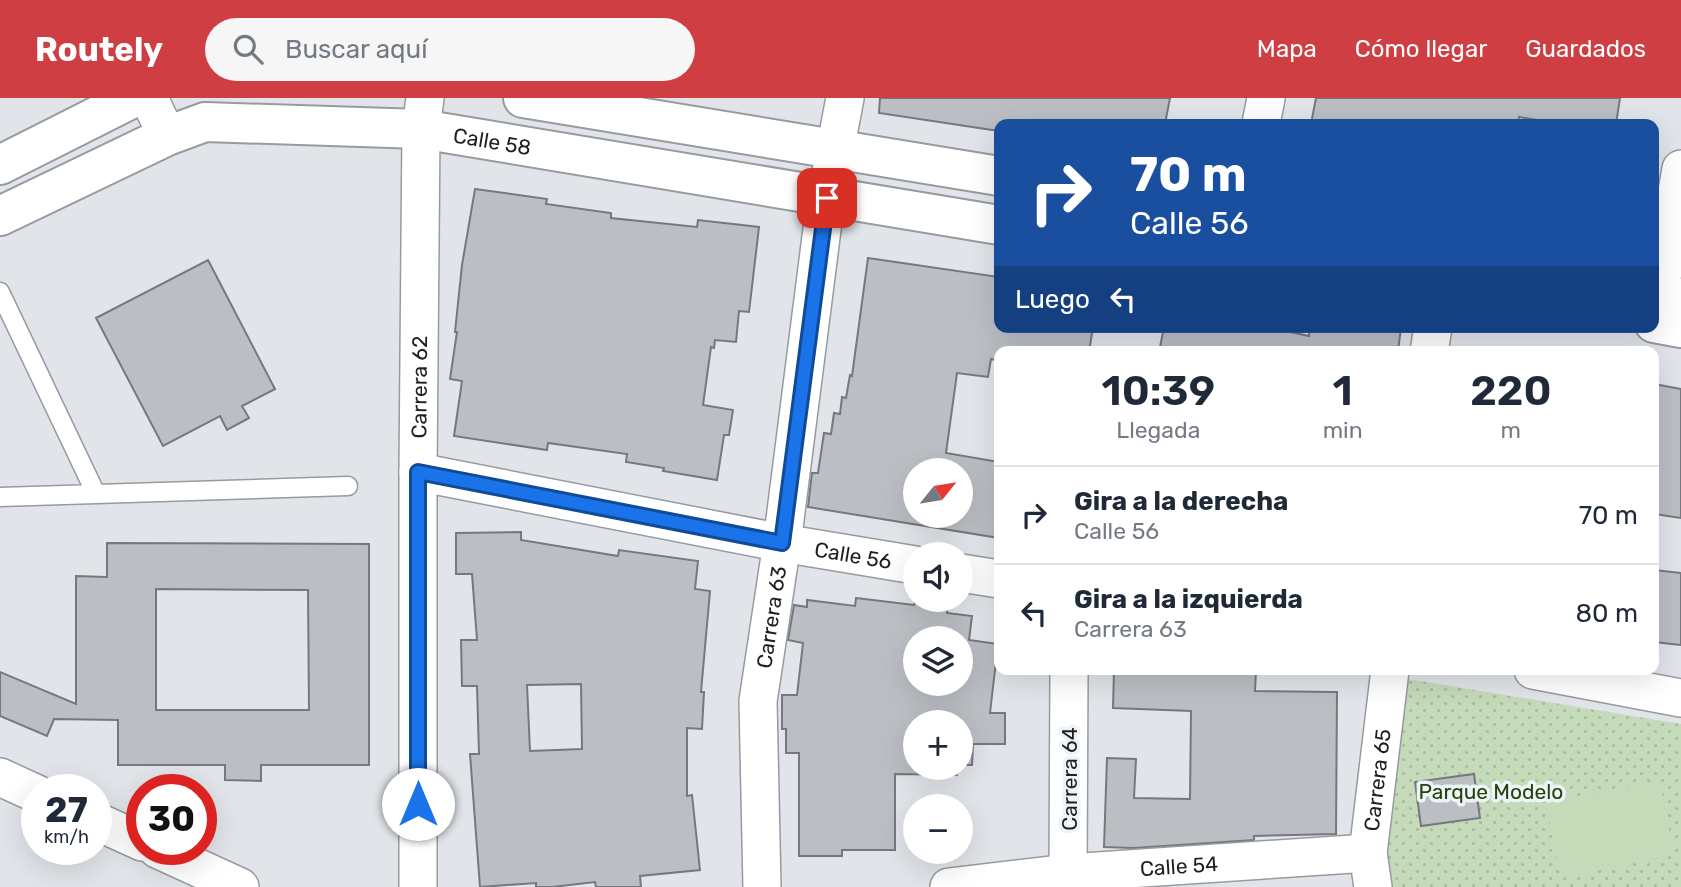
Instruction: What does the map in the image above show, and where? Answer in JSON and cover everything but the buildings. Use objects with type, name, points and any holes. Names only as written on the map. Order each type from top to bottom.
[{"type":"street","points":[[0,165],[133,98]]},
{"type":"street","points":[[149,98],[167,136]]},
{"type":"street","points":[[523,98],[994,175]]},
{"type":"street","name":"Carrera 63","points":[[762,887],[758,701],[782,543],[827,198],[845,98]]},
{"type":"street","points":[[1262,119],[1266,98]]},
{"type":"street","name":"Calle 58","points":[[0,216],[167,136],[204,110],[423,114],[827,198],[994,224]]},
{"type":"street","name":"Carrera 62","points":[[418,887],[418,472],[423,114]]},
{"type":"street","points":[[1681,169],[1661,306],[1681,328]]},
{"type":"street","name":"Calle 56","points":[[418,472],[782,543],[903,563]]},
{"type":"street","points":[[973,575],[994,578]]},
{"type":"street","name":"Carrera 64","points":[[1069,675],[1070,880]]},
{"type":"street","name":"Carrera 65","points":[[1368,878],[1389,675]]},
{"type":"street","points":[[1560,675],[1681,698]]},
{"type":"street","points":[[0,777],[21,787]]},
{"type":"street","points":[[192,865],[240,887]]},
{"type":"street","name":"Calle 54","points":[[949,887],[1070,880],[1368,878]]},
{"type":"lane","points":[[0,292],[96,494]]},
{"type":"lane","points":[[0,496],[348,486]]},
{"type":"green space","name":"Parque Modelo","points":[[1408,679],[1681,724],[1681,887],[1390,887],[1383,848]]},
{"type":"green space","points":[[1660,780],[1674,855],[1561,878],[1546,803]]},
{"type":"route","points":[[418,804],[418,472],[782,543],[827,198]]}]
